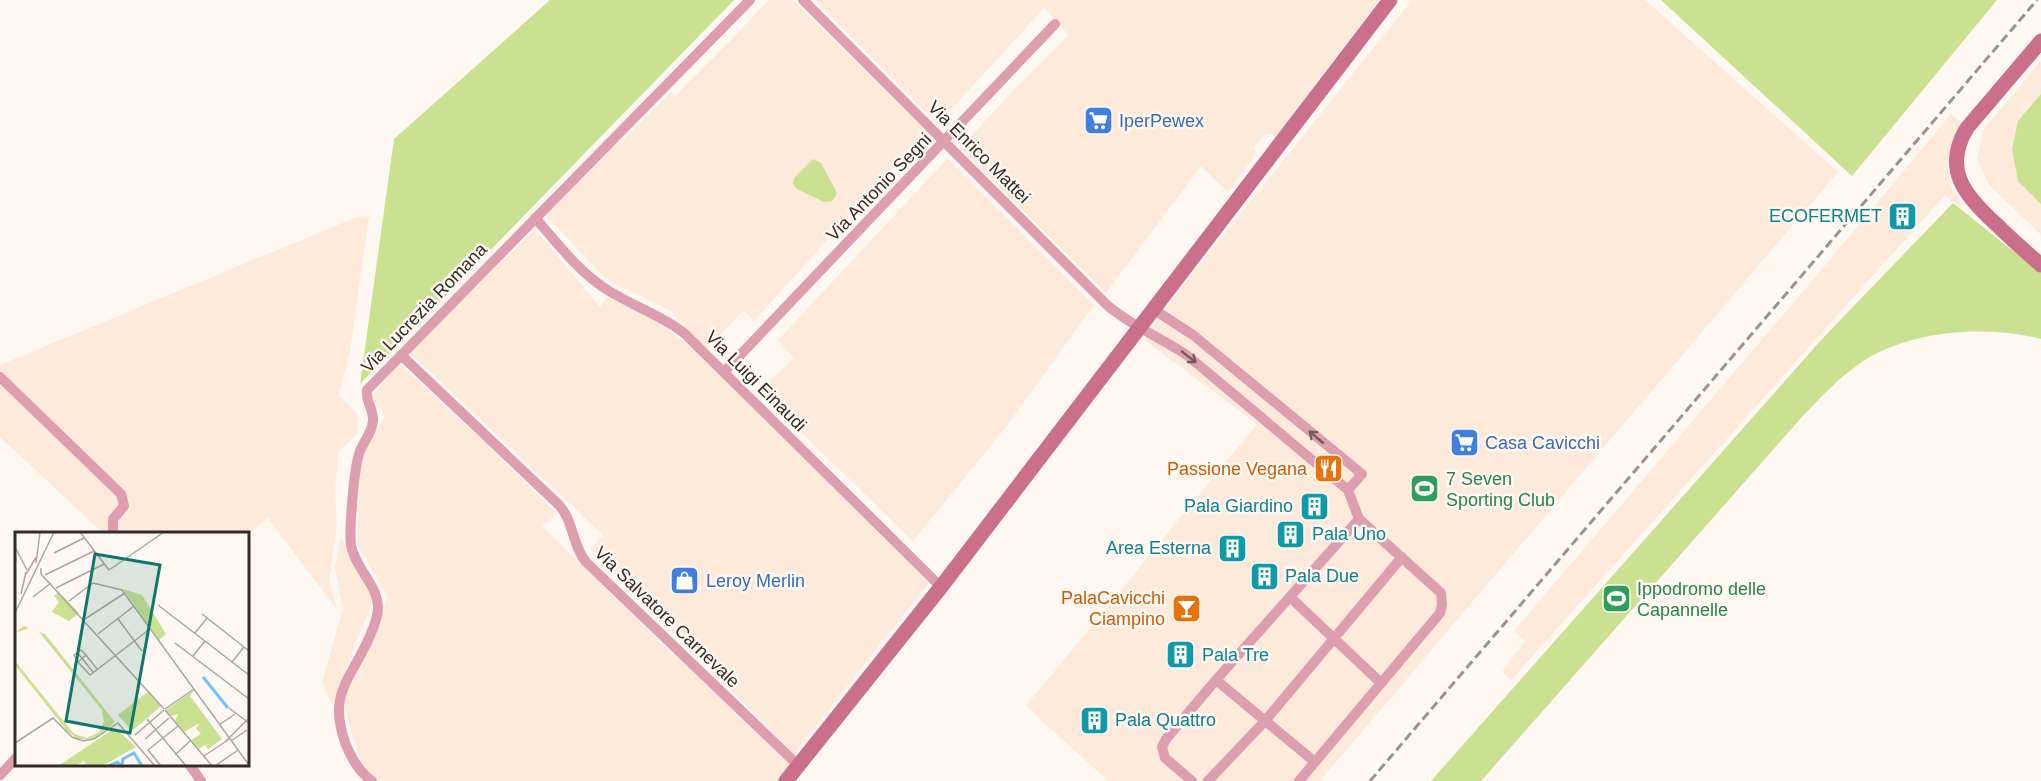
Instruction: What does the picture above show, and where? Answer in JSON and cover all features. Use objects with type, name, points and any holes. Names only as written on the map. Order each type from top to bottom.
[{"type":"street","name":"Via Lucrezia Romana","points":[[372,781],[360,771],[351,756],[342,732],[339,703],[343,687],[370,637],[378,610],[376,596],[356,562],[351,544],[357,464],[373,421],[372,408],[366,393],[368,388],[750,0]]},
{"type":"street","name":"Via Enrico Mattei","points":[[803,0],[1107,305],[1188,356],[1348,490]]},
{"type":"street","points":[[786,781],[941,587],[1137,326],[1153,309],[1390,0]]},
{"type":"street","name":"Via Antonio Segni","points":[[724,372],[1055,24]]},
{"type":"street","points":[[2041,40],[1967,128],[1960,143],[1957,163],[1961,183],[1974,204],[2041,265]]},
{"type":"street","name":"Via Luigi Einaudi","points":[[535,218],[595,281],[676,327],[941,587]]},
{"type":"street","points":[[1153,309],[1193,335],[1362,474],[1348,490],[1359,519],[1441,595],[1442,605],[1438,615],[1299,781]]},
{"type":"street","name":"Via Salvatore Carnevale","points":[[401,355],[560,505],[570,522],[577,548],[586,562],[799,766]]},
{"type":"street","points":[[0,377],[121,494],[123,506],[113,519],[113,532]]},
{"type":"street","points":[[1192,781],[1165,758],[1162,747],[1166,740],[1359,519]]},
{"type":"street","points":[[1208,781],[1265,721],[1402,557]]},
{"type":"street","points":[[1290,597],[1381,683]]},
{"type":"street","points":[[1216,681],[1315,762]]},
{"type":"street","points":[[0,775],[15,759]]},
{"type":"street","points":[[190,766],[201,781]]},
{"type":"shaded area","points":[[769,0],[793,0],[927,133],[754,321],[744,310],[706,349],[671,311],[608,281],[545,215],[613,141],[618,145],[671,92],[675,96]]},
{"type":"shaded area","points":[[815,0],[1379,0],[1276,136],[1265,134],[1254,147],[1257,153],[1228,192],[1201,166],[1106,293],[960,148],[1069,35],[1044,8],[938,124]]},
{"type":"shaded area","points":[[1412,0],[1645,0],[1838,172],[1320,781],[1108,781],[1026,706],[1257,424],[1144,340],[1181,288]]},
{"type":"shaded area","points":[[2041,61],[2041,235],[1989,185],[1977,159],[1983,130]]},
{"type":"shaded area","points":[[1951,114],[1962,123],[1952,141],[1947,165],[1951,186],[1962,203],[1959,207],[1945,195],[1511,680],[1502,672],[1525,641],[1514,631]]},
{"type":"shaded area","points":[[948,158],[1094,305],[1006,427],[913,541],[759,391],[794,358],[778,340]]},
{"type":"shaded area","points":[[369,216],[350,351],[339,395],[357,414],[358,433],[339,451],[335,489],[337,527],[329,579],[337,610],[268,518],[249,533],[102,532],[0,437],[0,365],[357,217]]},
{"type":"shaded area","points":[[535,229],[600,307],[607,297],[661,324],[692,348],[929,583],[794,754],[591,549],[603,535],[409,352]]},
{"type":"shaded area","points":[[399,363],[557,514],[542,526],[673,655],[677,653],[793,766],[781,781],[380,781],[365,772],[350,729],[343,696],[365,660],[388,597],[357,544],[361,455],[385,416],[371,397]]},
{"type":"shaded area","points":[[340,536],[373,600],[332,705],[322,682],[343,609],[335,569]]},
{"type":"green space","points":[[550,0],[734,0],[360,384],[394,139]]},
{"type":"green space","points":[[1661,0],[1997,0],[1852,176]]},
{"type":"green space","points":[[2041,94],[2041,204],[2018,181],[2012,149],[2018,121]]},
{"type":"green space","points":[[813,159],[821,163],[836,191],[836,196],[832,201],[824,202],[797,189],[793,184],[794,178]]},
{"type":"green space","name":"Ippodromo delle Capannelle","points":[[1953,203],[2041,273],[2041,339],[1997,332],[1949,333],[1926,337],[1882,351],[1845,374],[1801,418],[1481,781],[1431,781],[1822,339]]},
{"type":"railway","points":[[1370,781],[2037,0]]},
{"type":"place","name":"IperPewex","points":[[1098,121]]},
{"type":"place","name":"ECOFERMET","points":[[1903,216]]},
{"type":"place","name":"Casa Cavicchi","points":[[1464,443]]},
{"type":"place","name":"Passione Vegana","points":[[1328,469]]},
{"type":"place","name":"7 Seven Sporting Club","points":[[1425,489]]},
{"type":"place","name":"Pala Giardino","points":[[1314,506]]},
{"type":"place","name":"Pala Uno","points":[[1291,534]]},
{"type":"place","name":"Area Esterna","points":[[1232,548]]},
{"type":"place","name":"Pala Due","points":[[1264,576]]},
{"type":"place","name":"Leroy Merlin","points":[[685,581]]},
{"type":"place","name":"Ippodromo delle Capannelle","points":[[1616,599]]},
{"type":"place","name":"PalaCavicchi Ciampino","points":[[1186,608]]},
{"type":"place","name":"Pala Tre","points":[[1181,655]]},
{"type":"place","name":"Pala Quattro","points":[[1094,720]]}]
